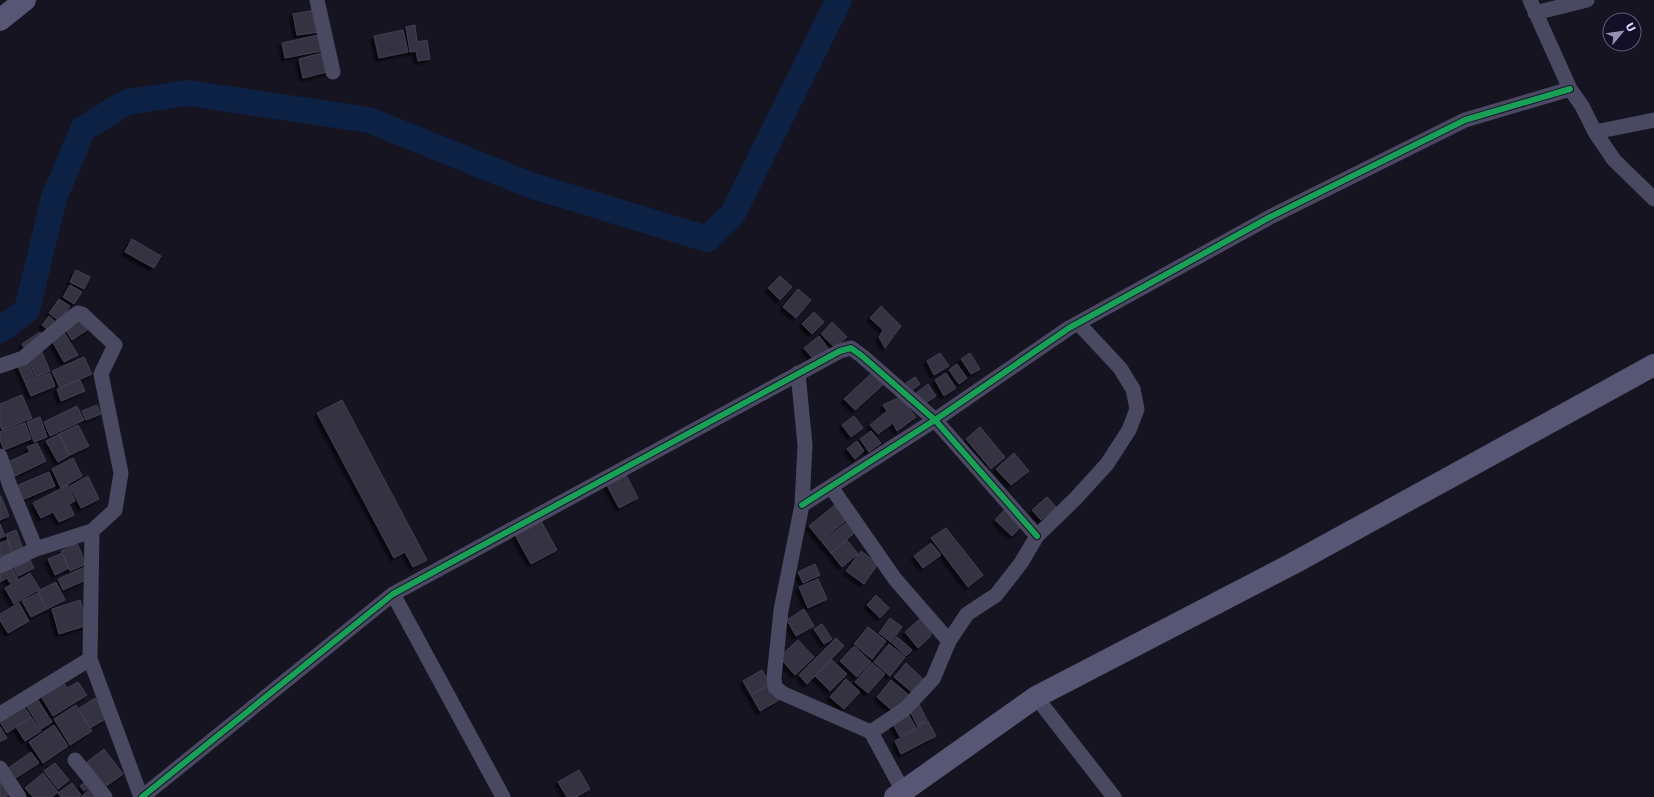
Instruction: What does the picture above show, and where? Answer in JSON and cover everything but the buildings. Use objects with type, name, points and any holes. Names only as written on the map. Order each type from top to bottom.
[{"type":"street","points":[[0,20],[25,0]]},
{"type":"street","points":[[317,0],[334,72]]},
{"type":"street","points":[[1587,0],[1533,7],[1570,89],[1582,106],[1595,132],[1614,160],[1654,199]]},
{"type":"street","points":[[802,506],[935,420],[1078,323],[1270,217],[1465,120],[1570,89]]},
{"type":"street","points":[[1595,132],[1654,120]]},
{"type":"street","points":[[0,366],[23,358],[78,313],[82,314],[115,345],[101,374],[122,473],[115,510],[92,531],[36,548],[0,566]]},
{"type":"street","points":[[872,732],[905,708],[933,679],[949,641],[967,614],[996,595],[1021,563],[1037,536],[1076,498],[1107,464],[1129,430],[1137,409],[1133,389],[1120,368],[1078,323]]},
{"type":"street","points":[[92,531],[90,659],[142,797],[394,594],[840,351],[851,348],[935,420],[1037,536]]},
{"type":"street","points":[[798,373],[805,445],[802,506],[782,610],[774,678],[776,687],[782,693],[872,732],[899,794],[1036,697],[1292,564],[1654,364]]},
{"type":"street","points":[[0,456],[5,488],[36,548]]},
{"type":"street","points":[[831,487],[895,579],[949,641]]},
{"type":"street","points":[[394,594],[503,797]]},
{"type":"street","points":[[0,714],[90,659]]},
{"type":"street","points":[[1036,697],[1114,797]]},
{"type":"street","points":[[75,760],[105,797]]},
{"type":"street","points":[[0,768],[19,797]]},
{"type":"waterway","points":[[0,330],[27,310],[54,198],[83,129],[127,102],[188,93],[369,120],[530,185],[707,239],[732,215],[839,0]]},
{"type":"cycle path","points":[[802,505],[935,420],[1069,328],[1270,217],[1465,120],[1570,89]]},
{"type":"cycle path","points":[[142,797],[393,594],[840,351],[851,348],[935,420],[1037,536]]}]
